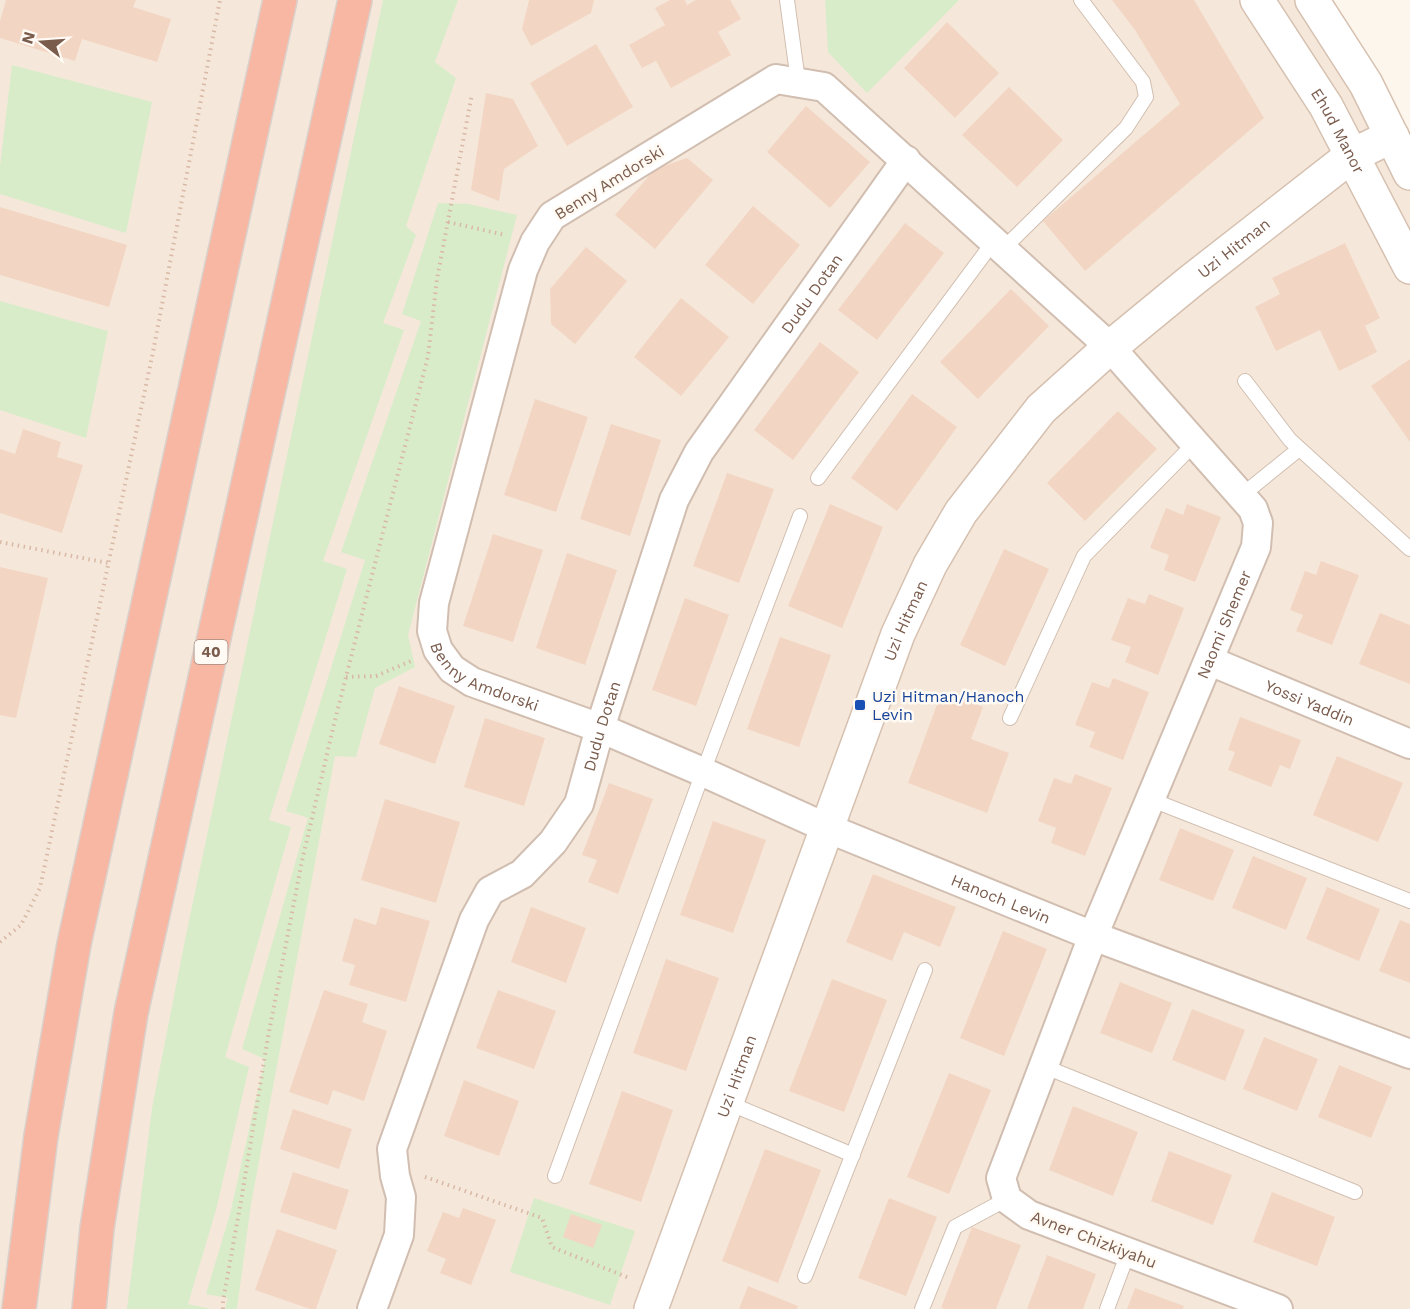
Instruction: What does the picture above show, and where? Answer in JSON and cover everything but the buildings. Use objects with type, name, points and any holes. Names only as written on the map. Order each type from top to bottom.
[{"type":"highway","points":[[20,1309],[41,1136],[74,944],[280,0]]},
{"type":"highway","name":"40","points":[[89,1309],[97,1228],[131,1013],[355,0]]},
{"type":"street","name":"Ehud Manor","points":[[1257,0],[1326,106],[1410,267]]},
{"type":"street","points":[[1312,0],[1366,84],[1410,173]]},
{"type":"street","name":"Benny Amdorski","points":[[600,728],[472,682],[452,669],[438,650],[432,632],[434,603],[523,270],[535,242],[552,216],[776,79],[824,87],[1110,347]]},
{"type":"street","name":"Uzi Hitman","points":[[655,1299],[898,634],[930,565],[961,512],[1041,409],[1110,347],[1351,156],[1392,136]]},
{"type":"street","name":"Dudu Dotan","points":[[372,1309],[399,1235],[401,1197],[392,1149],[474,920],[490,891],[522,874],[553,842],[579,804],[600,728],[674,500],[699,452],[906,160]]},
{"type":"street","name":"Naomi Shemer","points":[[1093,936],[1152,800],[1256,547],[1258,523],[1253,509],[1110,347]]},
{"type":"street","name":"Yossi Yaddin","points":[[1210,661],[1410,744]]},
{"type":"street","name":"Hanoch Levin","points":[[600,728],[703,771],[826,828],[1093,936],[1410,1054]]},
{"type":"street","points":[[1006,1199],[1001,1178],[1093,936]]},
{"type":"street","name":"Avner Chizkiyahu","points":[[1006,1199],[1029,1215],[1278,1309]]},
{"type":"lane","points":[[787,0],[798,81]]},
{"type":"lane","points":[[819,478],[998,245],[1126,128],[1146,97],[1143,82],[1081,0]]},
{"type":"lane","points":[[1245,381],[1290,440],[1410,549]]},
{"type":"lane","points":[[1010,718],[1084,556],[1195,443]]},
{"type":"lane","points":[[1241,496],[1299,449]]},
{"type":"lane","points":[[555,1176],[703,771],[800,516]]},
{"type":"lane","points":[[1152,800],[1410,901]]},
{"type":"lane","points":[[805,1276],[925,970]]},
{"type":"lane","points":[[1043,1066],[1355,1192]]},
{"type":"lane","points":[[726,1102],[853,1155]]},
{"type":"lane","points":[[921,1309],[955,1227],[1006,1199]]},
{"type":"lane","points":[[1107,1309],[1128,1252]]},
{"type":"path","points":[[0,942],[21,925],[40,888],[153,352],[220,0]]},
{"type":"path","points":[[223,1309],[274,1002],[302,861],[346,677],[428,356],[437,279],[471,94]]},
{"type":"path","points":[[448,222],[535,242]]},
{"type":"path","points":[[0,542],[108,563]]},
{"type":"path","points":[[346,677],[376,676],[438,650]]},
{"type":"path","points":[[394,1167],[542,1218],[552,1247],[655,1299]]},
{"type":"shaded area","points":[[0,0],[1300,0],[1410,155],[1410,1309],[0,1309]]},
{"type":"green space","points":[[383,0],[458,0],[435,62],[456,78],[406,226],[416,235],[383,323],[404,330],[323,561],[347,569],[269,820],[291,827],[225,1057],[249,1067],[216,1210],[188,1304],[211,1309],[127,1309],[152,1108],[186,935]]},
{"type":"green space","points":[[825,0],[959,0],[867,93],[828,52]]},
{"type":"green space","points":[[12,65],[152,102],[126,233],[0,194],[0,166]]},
{"type":"green space","points":[[438,203],[469,204],[517,215],[408,635],[415,667],[375,688],[356,757],[335,756],[251,1204],[237,1309],[225,1309],[228,1298],[206,1294],[230,1214],[265,1059],[242,1049],[308,818],[286,811],[365,560],[341,552],[421,321],[402,314]]},
{"type":"green space","points":[[0,301],[108,331],[86,438],[0,410]]},
{"type":"green space","points":[[534,1198],[635,1231],[610,1305],[510,1272]]},
{"type":"place","name":"Uzi Hitman/Hanoch Levin","points":[[860,705]]}]
